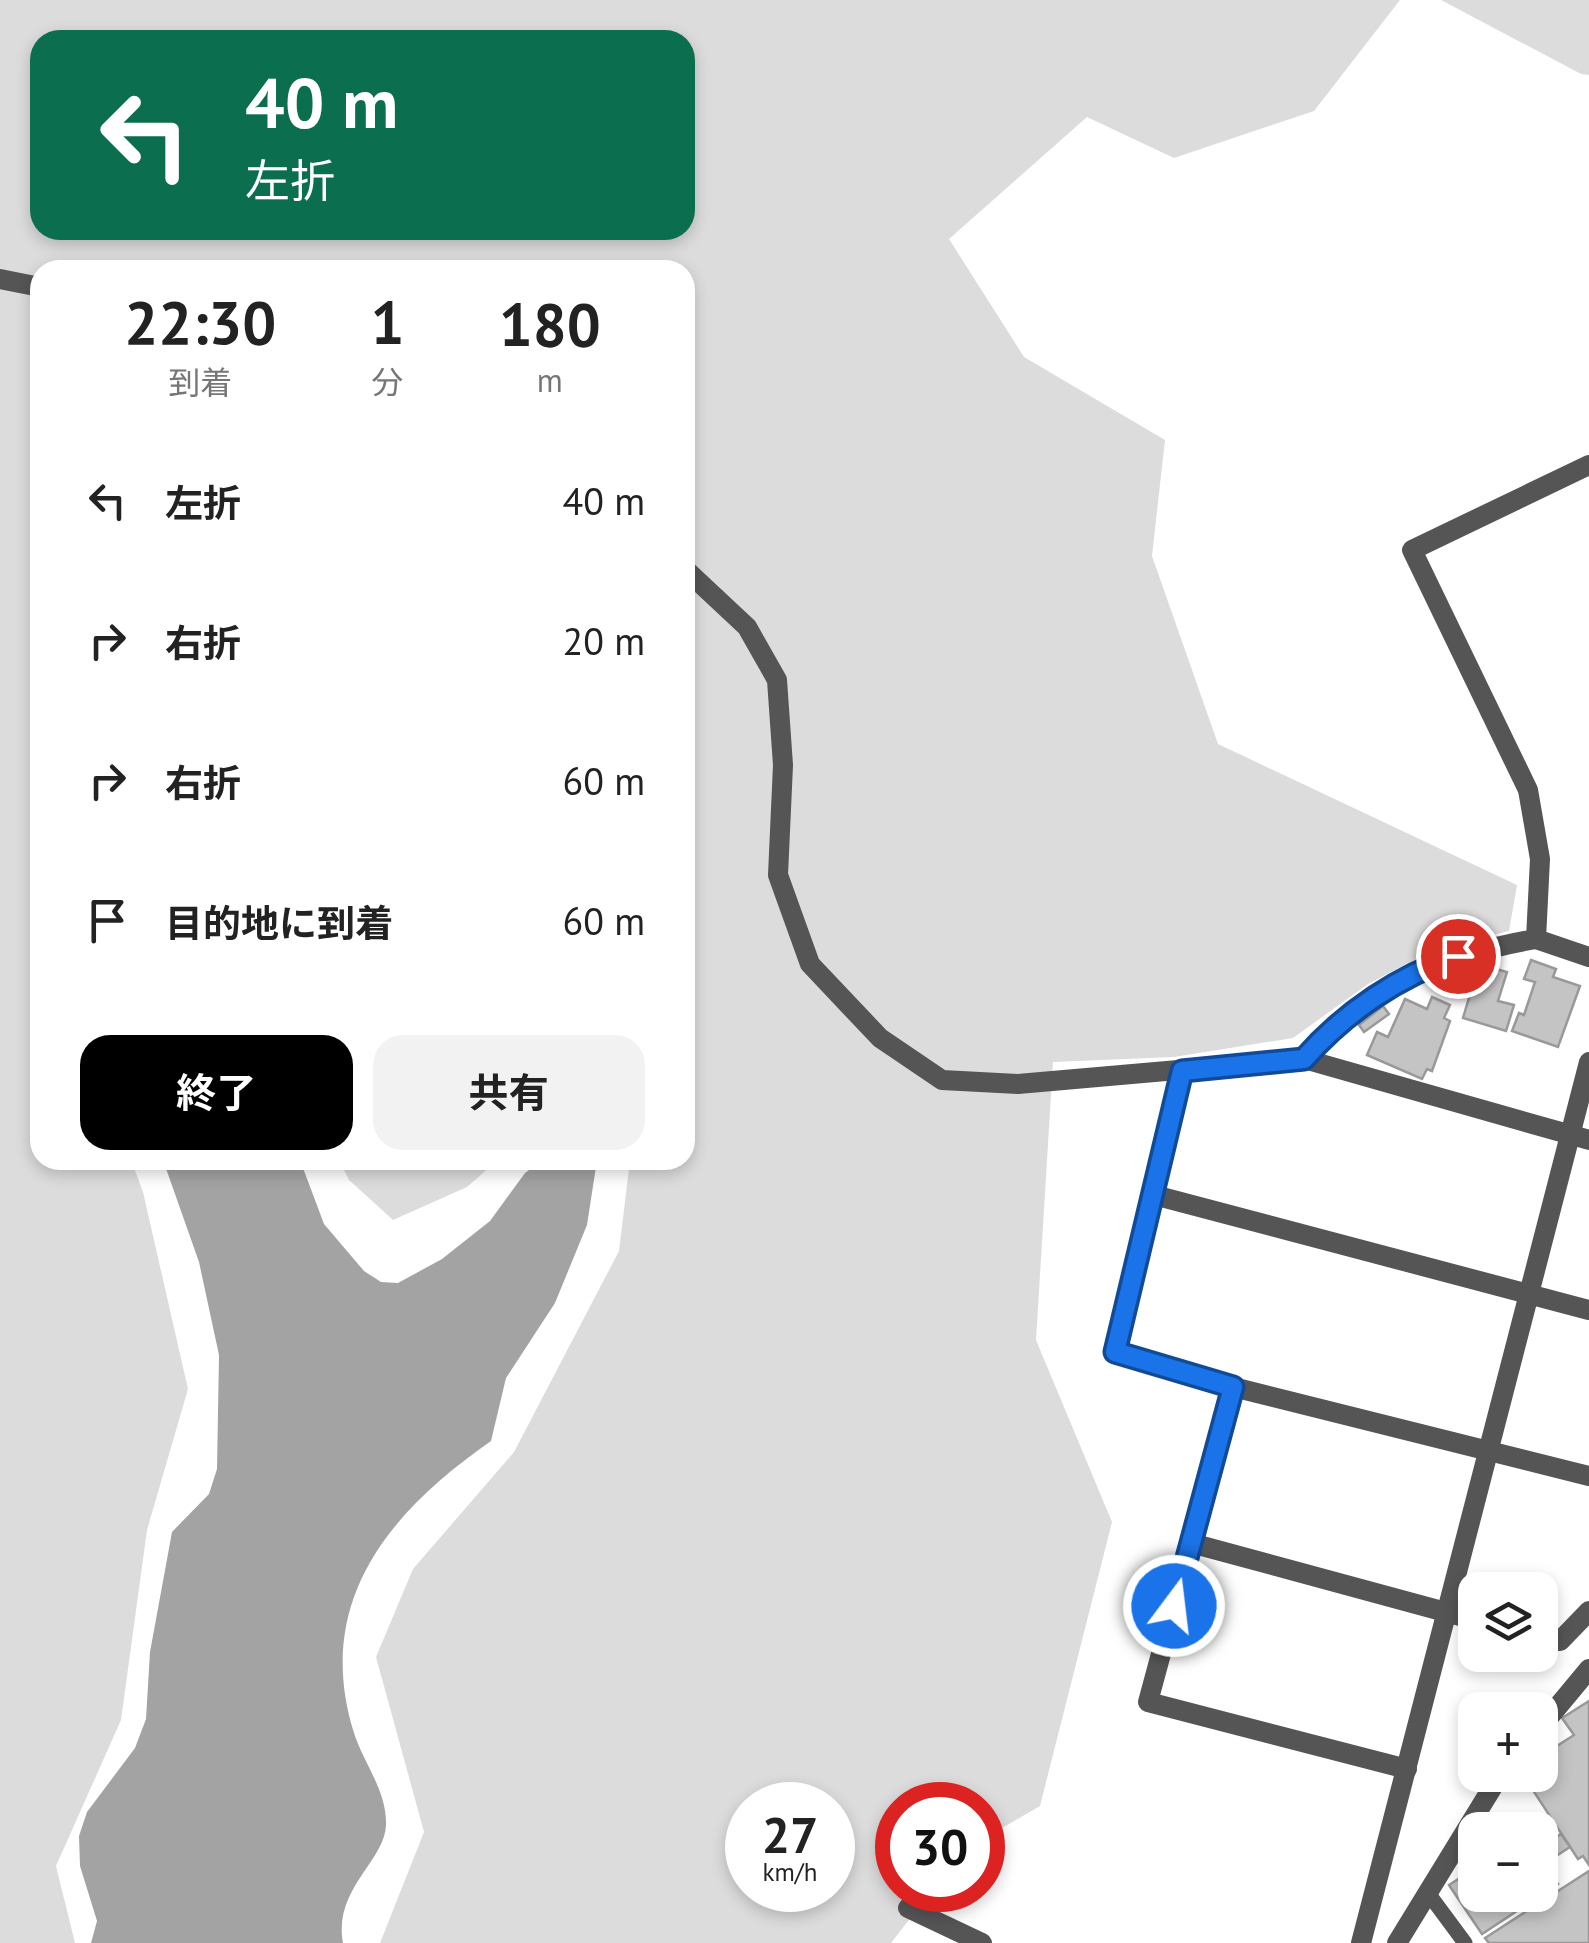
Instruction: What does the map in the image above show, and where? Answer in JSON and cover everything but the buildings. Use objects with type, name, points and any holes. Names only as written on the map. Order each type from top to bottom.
[{"type":"street","points":[[0,279],[30,285]]},
{"type":"street","points":[[1536,939],[1540,860],[1528,790],[1492,723],[1412,550],[1589,465]]},
{"type":"street","points":[[695,579],[748,627],[777,680],[783,765],[778,875],[810,964],[880,1038],[942,1080],[1018,1084],[1304,1059],[1579,1137]]},
{"type":"street","points":[[1304,1059],[1329,1030],[1374,996],[1436,964],[1480,948],[1536,939],[1589,957]]},
{"type":"street","points":[[1361,1943],[1528,1292],[1579,1137],[1589,1062]]},
{"type":"street","points":[[1182,1071],[1115,1352],[1233,1387],[1589,1476]]},
{"type":"street","points":[[1154,1195],[1589,1310]]},
{"type":"street","points":[[1233,1387],[1148,1702],[1407,1769]]},
{"type":"street","points":[[1192,1543],[1458,1616]]},
{"type":"street","points":[[1558,1640],[1589,1611]]},
{"type":"street","points":[[1558,1706],[1589,1669]]},
{"type":"street","points":[[1397,1943],[1490,1792]]},
{"type":"street","points":[[916,1912],[982,1943]]},
{"type":"lane","points":[[1428,1894],[1466,1943]]},
{"type":"shaded area","points":[[0,0],[1400,0],[1314,111],[1174,158],[1087,117],[949,239],[1024,357],[1165,440],[1152,556],[1218,744],[1517,885],[1509,931],[1435,949],[1368,984],[1293,1038],[1174,1057],[1053,1062],[1036,1340],[1112,1522],[1040,1806],[1005,1826],[1005,1782],[875,1782],[875,1912],[915,1912],[891,1943],[380,1943],[424,1832],[376,1657],[413,1569],[514,1452],[619,1251],[629,1170],[695,1170],[695,260],[30,260],[30,1170],[135,1170],[188,1389],[147,1530],[121,1720],[56,1866],[75,1943],[0,1943]]},
{"type":"shaded area","points":[[1441,0],[1589,0],[1589,75],[1581,74]]},
{"type":"shaded area","points":[[167,1170],[304,1170],[324,1224],[364,1271],[381,1282],[398,1283],[442,1259],[490,1221],[529,1170],[595,1170],[587,1225],[555,1303],[506,1378],[491,1441],[421,1498],[392,1530],[369,1564],[352,1602],[344,1642],[344,1686],[354,1733],[379,1789],[386,1825],[377,1851],[345,1907],[343,1943],[91,1943],[97,1921],[80,1866],[79,1836],[87,1812],[135,1748],[146,1719],[150,1652],[172,1532],[209,1494],[217,1469],[219,1355],[199,1262]]},
{"type":"shaded area","points":[[344,1170],[487,1170],[467,1187],[393,1220],[349,1180]]},
{"type":"route","points":[[1174,1606],[1233,1387],[1115,1352],[1182,1071],[1304,1059],[1329,1030],[1374,996],[1458,956]]}]
